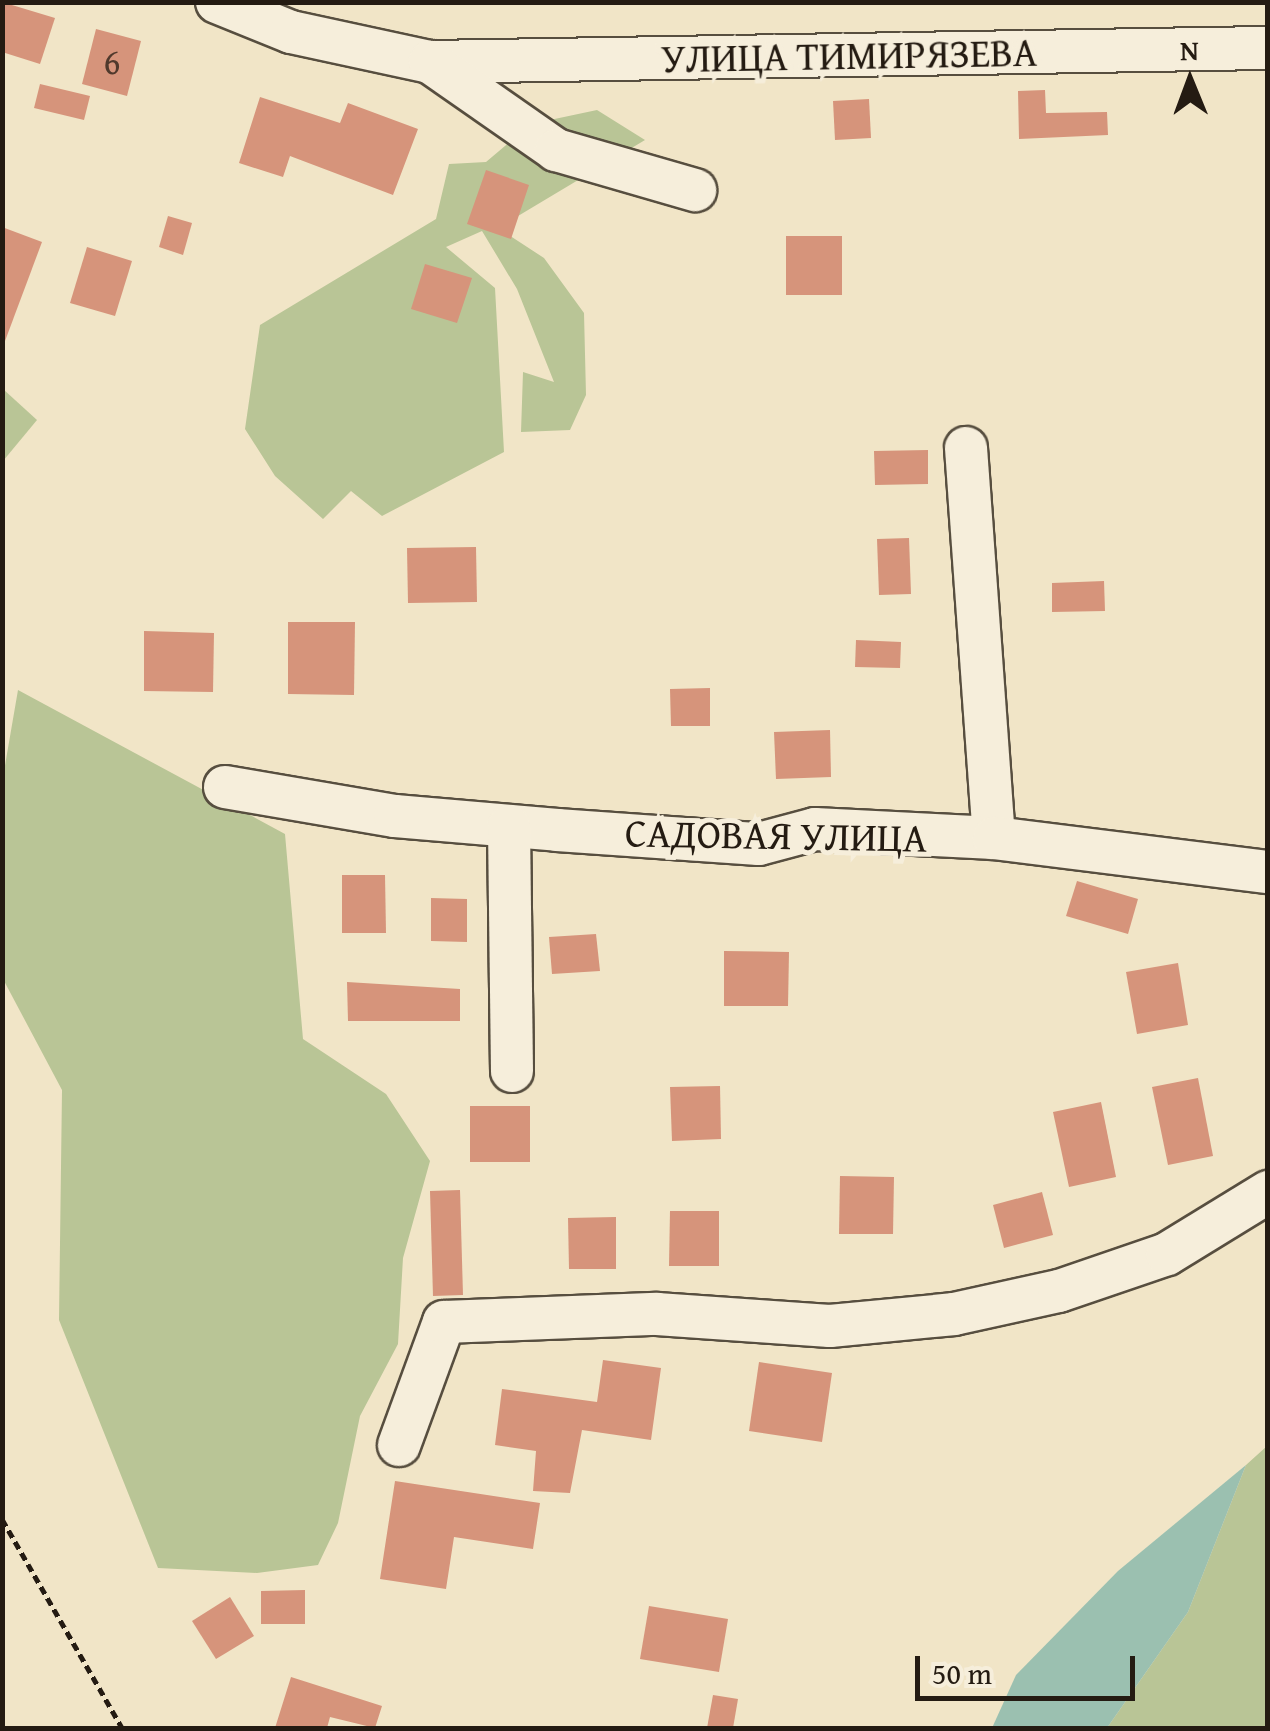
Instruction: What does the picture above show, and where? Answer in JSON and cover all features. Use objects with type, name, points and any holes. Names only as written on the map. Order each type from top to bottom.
[{"type":"street","points":[[217,2],[290,32],[430,62],[556,150],[695,190]]},
{"type":"street","name":"УЛИЦА ТИМИРЯЗЕВА","points":[[430,62],[1268,48]]},
{"type":"street","points":[[966,448],[994,838]]},
{"type":"street","name":"САДОВАЯ УЛИЦА","points":[[226,787],[395,816],[509,826],[759,844],[815,829],[994,838],[1268,872]]},
{"type":"street","points":[[509,826],[512,1071]]},
{"type":"street","points":[[399,1445],[444,1322],[657,1314],[830,1326],[954,1314],[1060,1290],[1167,1254],[1268,1192]]},
{"type":"path","points":[[2,1519],[122,1728]]},
{"type":"shaded area","points":[[597,110],[645,140],[498,228],[544,258],[584,313],[586,395],[570,430],[521,432],[523,372],[554,382],[517,289],[482,231],[446,247],[495,288],[504,452],[382,516],[351,491],[323,519],[275,476],[245,429],[260,325],[436,219],[449,164],[486,162],[531,124]]},
{"type":"shaded area","points":[[3,389],[37,420],[3,461]]},
{"type":"shaded area","points":[[18,690],[285,834],[303,1039],[386,1094],[430,1161],[403,1258],[398,1344],[360,1416],[338,1523],[318,1565],[257,1573],[158,1568],[59,1320],[62,1090],[3,979],[3,777]]},
{"type":"shaded area","points":[[1267,1446],[1267,1728],[1107,1728],[1188,1612],[1246,1465]]},
{"type":"shaded area","points":[[1246,1465],[1188,1612],[1107,1728],[992,1728],[1016,1675],[1118,1571]]},
{"type":"building","points":[[2,2],[55,18],[40,64],[2,52]]},
{"type":"building","points":[[96,29],[141,41],[127,96],[82,84]]},
{"type":"building","points":[[40,84],[90,96],[84,120],[34,108]]},
{"type":"building","points":[[1045,90],[1046,113],[1107,112],[1108,135],[1019,139],[1018,91]]},
{"type":"building","points":[[260,97],[340,123],[348,103],[418,129],[393,195],[290,156],[283,177],[239,163]]},
{"type":"building","points":[[869,99],[871,138],[835,140],[833,101]]},
{"type":"building","points":[[486,170],[529,185],[511,239],[467,224]]},
{"type":"building","points":[[168,216],[192,223],[183,255],[159,247]]},
{"type":"building","points":[[2,227],[42,242],[5,341],[2,340]]},
{"type":"building","points":[[786,236],[842,236],[842,295],[786,295]]},
{"type":"building","points":[[87,247],[132,261],[115,316],[70,303]]},
{"type":"building","points":[[425,264],[472,278],[457,323],[411,309]]},
{"type":"building","points":[[928,450],[928,484],[875,485],[874,451]]},
{"type":"building","points":[[909,538],[911,594],[879,595],[877,539]]},
{"type":"building","points":[[476,547],[477,602],[408,603],[407,548]]},
{"type":"building","points":[[1104,581],[1105,611],[1052,612],[1052,583]]},
{"type":"building","points":[[288,622],[355,622],[354,695],[288,694]]},
{"type":"building","points":[[144,631],[214,633],[213,692],[144,691]]},
{"type":"building","points":[[856,640],[901,642],[900,668],[855,667]]},
{"type":"building","points":[[710,688],[710,726],[671,726],[670,689]]},
{"type":"building","points":[[830,730],[831,777],[776,779],[774,732]]},
{"type":"building","points":[[342,875],[385,875],[386,933],[342,933]]},
{"type":"building","points":[[1077,881],[1138,899],[1128,934],[1066,916]]},
{"type":"building","points":[[431,898],[467,899],[467,942],[431,941]]},
{"type":"building","points":[[596,934],[600,971],[552,974],[549,937]]},
{"type":"building","points":[[724,951],[789,952],[788,1006],[724,1006]]},
{"type":"building","points":[[1178,963],[1188,1025],[1137,1034],[1126,972]]},
{"type":"building","points":[[347,982],[460,989],[460,1021],[348,1021]]},
{"type":"building","points":[[1198,1078],[1213,1156],[1168,1165],[1152,1087]]},
{"type":"building","points":[[720,1086],[721,1139],[672,1141],[670,1087]]},
{"type":"building","points":[[1101,1102],[1116,1177],[1069,1187],[1053,1112]]},
{"type":"building","points":[[470,1106],[530,1106],[530,1162],[470,1162]]},
{"type":"building","points":[[840,1176],[894,1177],[893,1234],[839,1234]]},
{"type":"building","points":[[460,1190],[463,1295],[433,1296],[430,1191]]},
{"type":"building","points":[[1042,1192],[1053,1235],[1004,1248],[993,1205]]},
{"type":"building","points":[[670,1211],[719,1211],[719,1266],[669,1266]]},
{"type":"building","points":[[616,1217],[616,1269],[569,1269],[568,1218]]},
{"type":"building","points":[[603,1360],[661,1368],[651,1440],[582,1430],[570,1493],[533,1491],[536,1451],[495,1445],[502,1389],[597,1402]]},
{"type":"building","points":[[759,1362],[832,1373],[822,1442],[749,1431]]},
{"type":"building","points":[[395,1481],[540,1503],[533,1549],[454,1537],[446,1589],[380,1579]]},
{"type":"building","points":[[305,1590],[305,1624],[261,1624],[261,1591]]},
{"type":"building","points":[[230,1597],[254,1636],[216,1659],[192,1621]]},
{"type":"building","points":[[649,1606],[728,1619],[719,1672],[640,1659]]},
{"type":"building","points":[[291,1677],[382,1706],[375,1728],[330,1717],[327,1728],[275,1728]]},
{"type":"building","points":[[713,1695],[738,1699],[733,1728],[707,1728]]}]
